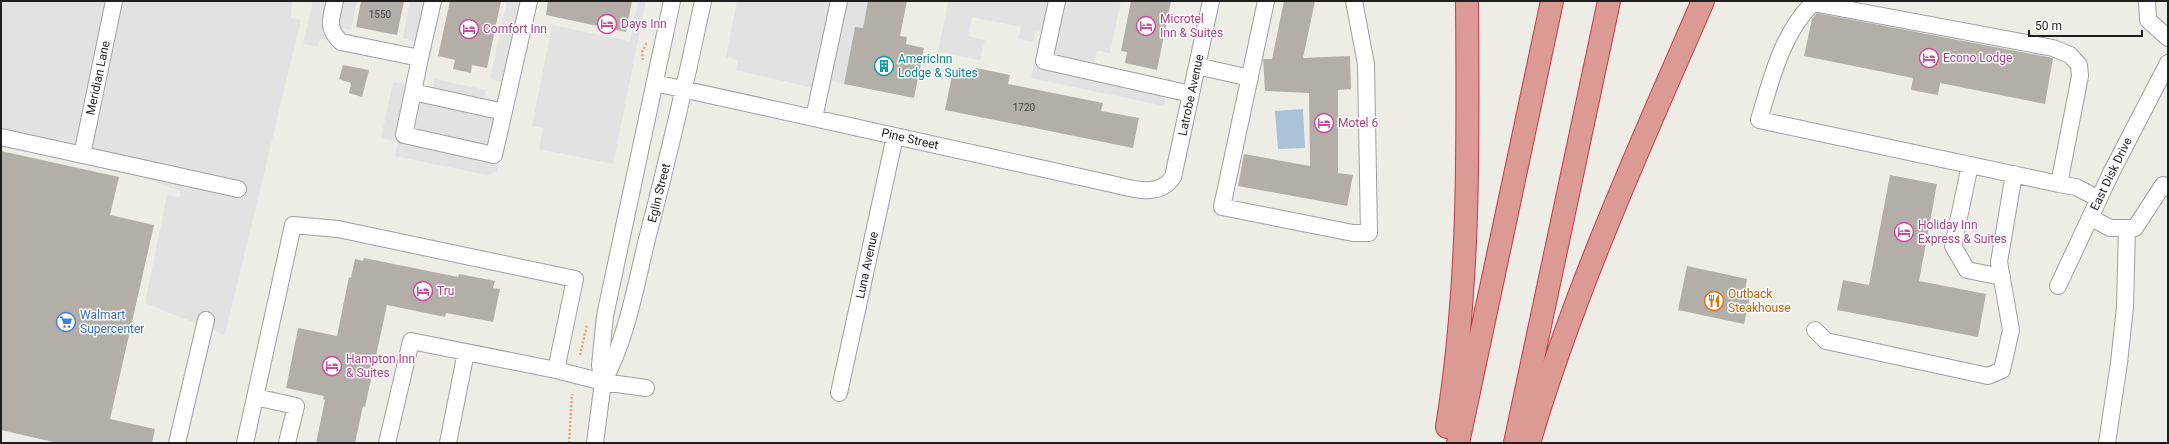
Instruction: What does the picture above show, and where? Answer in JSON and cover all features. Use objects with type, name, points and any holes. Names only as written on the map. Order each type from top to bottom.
[{"type":"highway","points":[[1445,443],[1458,346],[1465,270],[1468,189],[1467,1]]},
{"type":"highway","points":[[1458,443],[1552,1]]},
{"type":"highway","points":[[1515,443],[1609,1]]},
{"type":"highway","points":[[1529,443],[1549,377],[1601,235],[1703,1]]},
{"type":"street","name":"Meridian Lane","points":[[82,155],[114,1]]},
{"type":"street","points":[[335,1],[330,24],[332,34],[341,42],[420,58]]},
{"type":"street","points":[[433,1],[404,135],[494,155],[528,1]]},
{"type":"street","name":"Eglin Street","points":[[595,443],[603,382],[600,357],[605,316],[672,1]]},
{"type":"street","name":"Eglin Street","points":[[603,382],[612,366],[626,323],[685,90],[703,1]]},
{"type":"street","points":[[814,118],[839,1]]},
{"type":"street","points":[[1057,1],[1044,61],[1191,94]]},
{"type":"street","name":"Latrobe Avenue","points":[[1165,186],[1173,177],[1176,165],[1211,1]]},
{"type":"street","points":[[1266,1],[1222,207],[1353,233],[1369,233],[1366,64],[1354,1]]},
{"type":"street","points":[[2147,1],[2148,20],[2168,38]]},
{"type":"street","points":[[2059,184],[2080,76],[2079,65],[2070,55],[2052,48],[1813,3],[1800,15],[1776,64],[1759,120],[2059,184],[2076,187],[2099,199]]},
{"type":"street","name":"East Disk Drive","points":[[2058,286],[2090,217],[2168,63]]},
{"type":"street","points":[[1197,66],[1250,78]]},
{"type":"street","name":"Pine Street","points":[[655,83],[1138,190],[1156,190],[1165,186]]},
{"type":"street","points":[[413,92],[504,112]]},
{"type":"street","name":"Luna Avenue","points":[[839,393],[895,136]]},
{"type":"street","points":[[1,137],[238,189]]},
{"type":"street","points":[[1970,165],[1953,246],[1966,270],[2002,277]]},
{"type":"street","points":[[1815,330],[1826,341],[1988,376],[2002,370],[2011,330],[1999,262],[2014,174]]},
{"type":"street","points":[[2090,217],[2110,228],[2135,228],[2163,185],[2168,188]]},
{"type":"street","points":[[245,443],[293,225],[338,229],[575,279],[556,370]]},
{"type":"street","points":[[2107,443],[2125,307],[2127,228]]},
{"type":"street","points":[[177,443],[206,320]]},
{"type":"street","points":[[387,443],[411,341],[556,370],[603,382],[646,388]]},
{"type":"street","points":[[448,443],[466,352]]},
{"type":"street","points":[[255,397],[296,406],[287,443]]},
{"type":"path","points":[[569,443],[572,394]]},
{"type":"shaded area","points":[[1,1],[292,1],[291,18],[301,20],[225,335],[145,303],[167,195],[180,197],[180,191],[131,173],[1,145]]},
{"type":"shaded area","points":[[313,1],[357,1],[351,30],[341,28],[337,42],[320,39],[318,47],[303,44]]},
{"type":"shaded area","points":[[410,1],[439,1],[423,79],[427,87],[433,88],[435,79],[486,90],[484,100],[491,101],[498,97],[501,82],[490,79],[507,1],[533,1],[497,172],[487,175],[395,156],[398,142],[381,138],[393,82],[406,84],[415,41],[403,38]]},
{"type":"shaded area","points":[[638,1],[646,1],[613,164],[539,149],[543,128],[532,126],[552,25],[630,41]]},
{"type":"shaded area","points":[[737,1],[868,1],[863,28],[855,27],[844,84],[829,81],[827,91],[736,70],[738,60],[726,57]]},
{"type":"shaded area","points":[[948,1],[1121,1],[1110,53],[1097,51],[1094,65],[1169,81],[1164,106],[1031,78],[1041,32],[1036,31],[1033,42],[1018,39],[1021,27],[972,17],[968,36],[985,40],[980,60],[938,52]]},
{"type":"water","points":[[1303,109],[1305,148],[1278,149],[1275,111]]},
{"type":"building","points":[[361,1],[404,1],[397,35],[356,27]]},
{"type":"building","name":"Comfort Inn","points":[[450,1],[501,1],[487,68],[472,65],[471,73],[453,69],[455,60],[438,56]]},
{"type":"building","name":"Days Inn","points":[[548,1],[632,1],[626,32],[546,15]]},
{"type":"building","name":"AmericInn Lodge & Suites","points":[[868,1],[907,1],[900,36],[907,37],[906,44],[924,48],[914,98],[844,84],[855,27],[863,28]]},
{"type":"building","name":"Microtel Inn & Suites","points":[[1131,1],[1171,1],[1157,70],[1125,63],[1127,52],[1121,51]]},
{"type":"building","name":"Motel 6","points":[[1284,1],[1315,1],[1303,58],[1350,56],[1351,89],[1338,90],[1338,173],[1353,175],[1347,206],[1238,186],[1244,154],[1310,166],[1309,93],[1265,91],[1263,59],[1272,59]]},
{"type":"building","name":"Econo Lodge","points":[[1817,13],[2053,58],[2045,104],[1940,83],[1938,95],[1911,90],[1913,78],[1804,56],[1812,19]]},
{"type":"building","points":[[343,65],[369,70],[362,97],[349,93],[351,83],[339,79]]},
{"type":"building","points":[[976,68],[1010,75],[1008,84],[1103,103],[1101,111],[1139,118],[1133,148],[945,110],[953,70],[974,74]]},
{"type":"building","name":"Walmart Supercenter","points":[[1,151],[119,177],[110,215],[154,225],[110,419],[155,429],[152,443],[58,443],[1,430]]},
{"type":"building","name":"Holiday Inn Express & Suites","points":[[1890,175],[1937,184],[1919,281],[1986,294],[1978,337],[1837,310],[1843,280],[1869,285]]},
{"type":"building","points":[[364,258],[458,277],[459,274],[495,281],[493,288],[500,289],[493,322],[446,313],[445,317],[387,305],[365,407],[363,406],[355,443],[316,443],[325,400],[323,399],[324,396],[286,388],[298,328],[337,336],[349,277],[351,278],[355,259],[363,261]]},
{"type":"building","name":"Outback Steakhouse","points":[[1687,266],[1747,279],[1745,290],[1751,292],[1744,324],[1678,310]]},
{"type":"place","name":"Days Inn","points":[[607,24]]},
{"type":"place","name":"Microtel Inn & Suites","points":[[1146,26]]},
{"type":"place","name":"Comfort Inn","points":[[469,29]]},
{"type":"place","name":"Econo Lodge","points":[[1929,58]]},
{"type":"place","name":"AmericInn Lodge & Suites","points":[[884,66]]},
{"type":"place","name":"Motel 6","points":[[1324,123]]},
{"type":"place","name":"Holiday Inn Express & Suites","points":[[1904,232]]},
{"type":"place","name":"Tru","points":[[423,291]]},
{"type":"place","name":"Outback Steakhouse","points":[[1714,301]]},
{"type":"place","name":"Walmart Supercenter","points":[[66,322]]},
{"type":"place","name":"Hampton Inn & Suites","points":[[332,366]]}]
